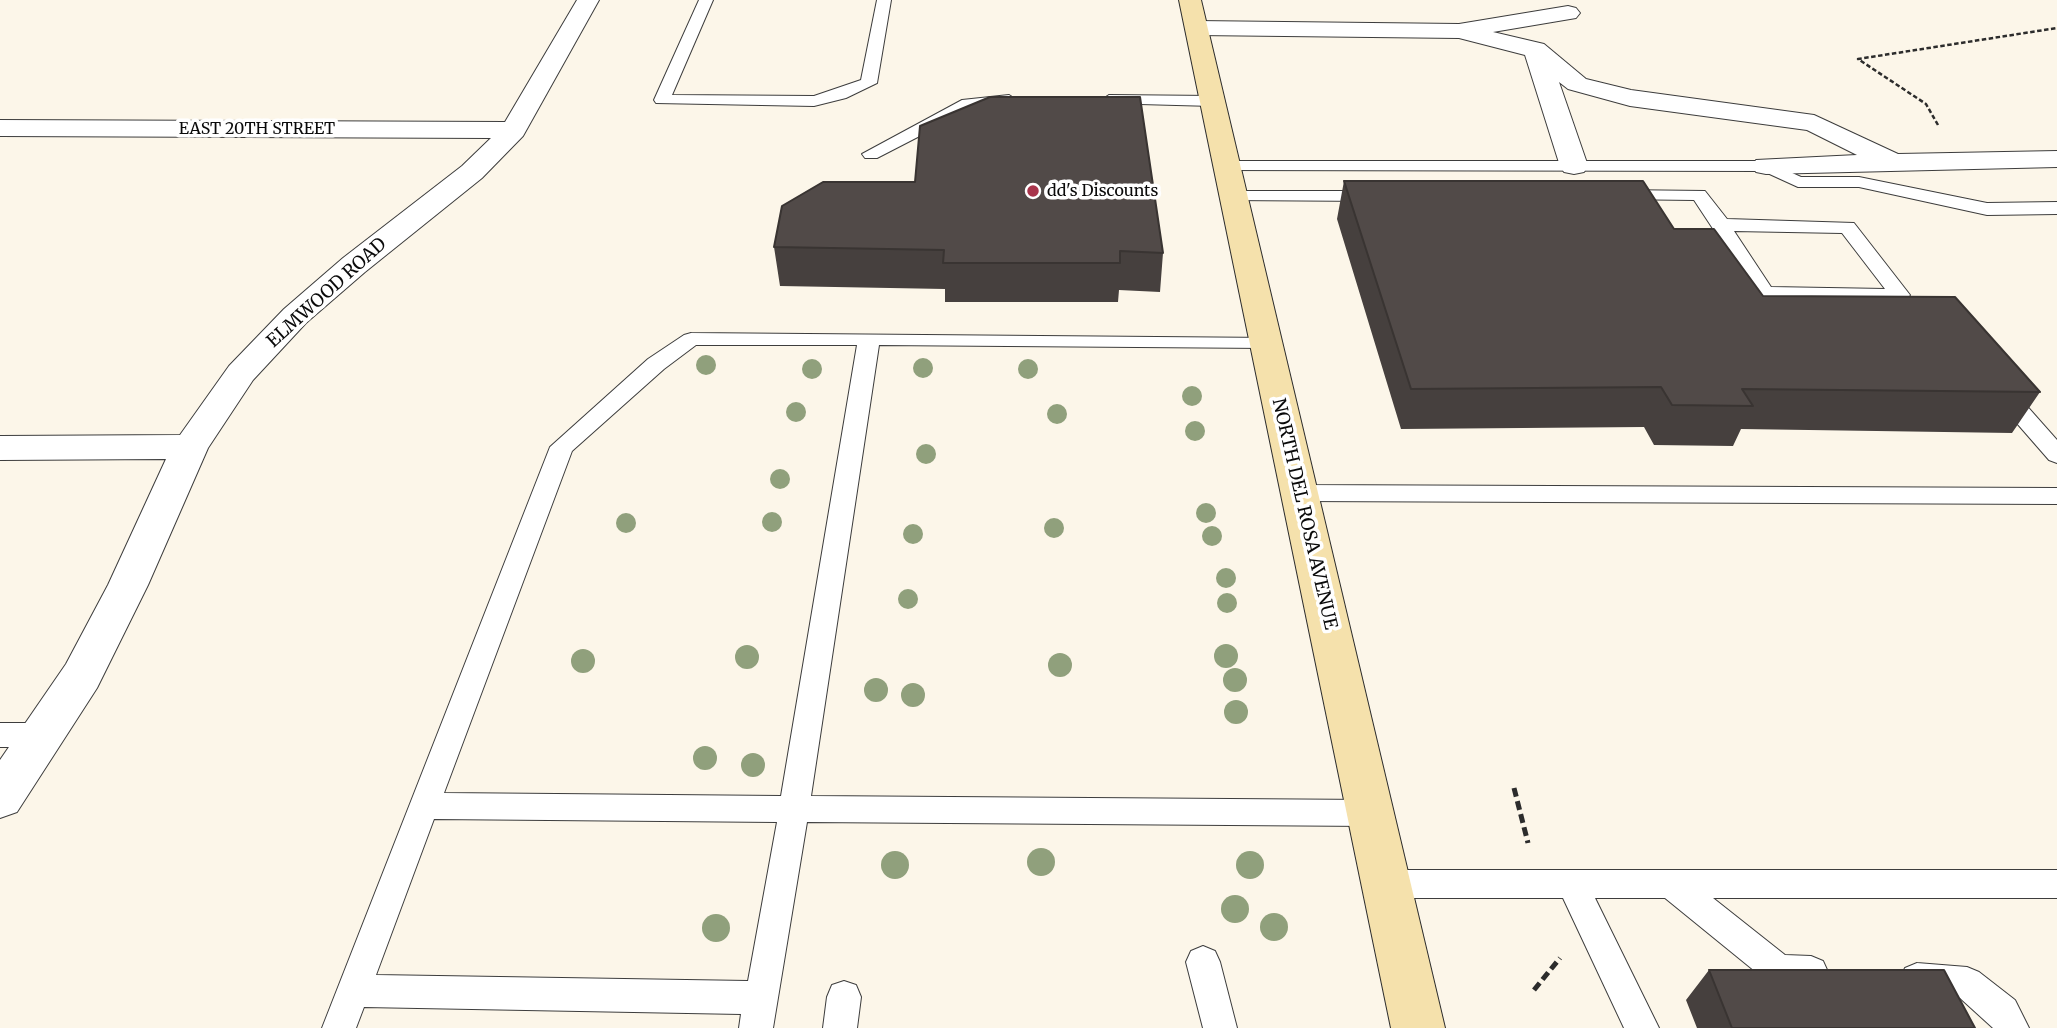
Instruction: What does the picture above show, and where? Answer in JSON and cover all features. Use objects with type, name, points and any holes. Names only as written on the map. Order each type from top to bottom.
[{"type":"main road","name":"NORTH DEL ROSA AVENUE","points":[[1191,0],[1418,1028]]},
{"type":"street","name":"ELMWOOD ROAD","points":[[0,798],[93,653],[128,585],[190,447],[242,373],[295,316],[354,265],[472,172],[514,130],[588,0]]},
{"type":"street","points":[[1197,29],[1459,31],[1574,7]]},
{"type":"street","points":[[1535,50],[1574,7]]},
{"type":"street","points":[[1459,31],[1535,50],[1577,84],[1630,98],[1814,123],[1893,163]]},
{"type":"street","points":[[1535,50],[1574,166]]},
{"type":"street","name":"EAST 20TH STREET","points":[[0,128],[514,130]]},
{"type":"street","points":[[1766,166],[2057,159]]},
{"type":"street","points":[[0,447],[190,447]]},
{"type":"lane","points":[[706,0],[662,100],[814,101],[840,95],[869,83],[884,0]]},
{"type":"lane","points":[[871,154],[968,104],[989,100],[1030,100]]},
{"type":"lane","points":[[1098,100],[1213,101]]},
{"type":"lane","points":[[1230,181],[1574,166],[1766,166],[1798,182],[1859,183],[1987,209],[2057,208]]},
{"type":"lane","points":[[1230,181],[1398,196]]},
{"type":"lane","points":[[1603,195],[1699,195],[1765,292],[1909,298],[1847,227],[1721,225]]},
{"type":"lane","points":[[339,1028],[562,447],[656,364],[691,339],[1266,341]]},
{"type":"lane","points":[[353,991],[759,1013],[869,339]]},
{"type":"lane","points":[[1987,375],[2057,454]]},
{"type":"lane","points":[[1300,493],[2057,496]]},
{"type":"lane","points":[[0,735],[42,735]]},
{"type":"lane","points":[[424,806],[1370,813]]},
{"type":"lane","points":[[1386,884],[1524,887],[1572,884],[2057,884]]},
{"type":"lane","points":[[1572,884],[1642,1028]]},
{"type":"lane","points":[[1671,884],[1779,970],[1846,975]]},
{"type":"lane","points":[[1203,962],[1220,1028]]},
{"type":"lane","points":[[1886,977],[1966,983],[2003,1012],[2012,1028]]},
{"type":"path","points":[[1960,162],[1926,104],[1858,59],[2057,28]]},
{"type":"building","name":"dd's Discounts","points":[[990,97],[1140,97],[1163,253],[1120,251],[1120,263],[943,263],[944,250],[774,247],[782,206],[823,182],[915,182],[920,126]]},
{"type":"building","points":[[1344,181],[1643,181],[1674,229],[1714,229],[1763,296],[1955,297],[2040,392],[1742,389],[1753,406],[1672,405],[1661,387],[1411,389]]},
{"type":"building","points":[[1709,970],[1944,970],[1975,1028],[1732,1028]]},
{"type":"place","name":"dd's Discounts","points":[[1033,191]]}]
